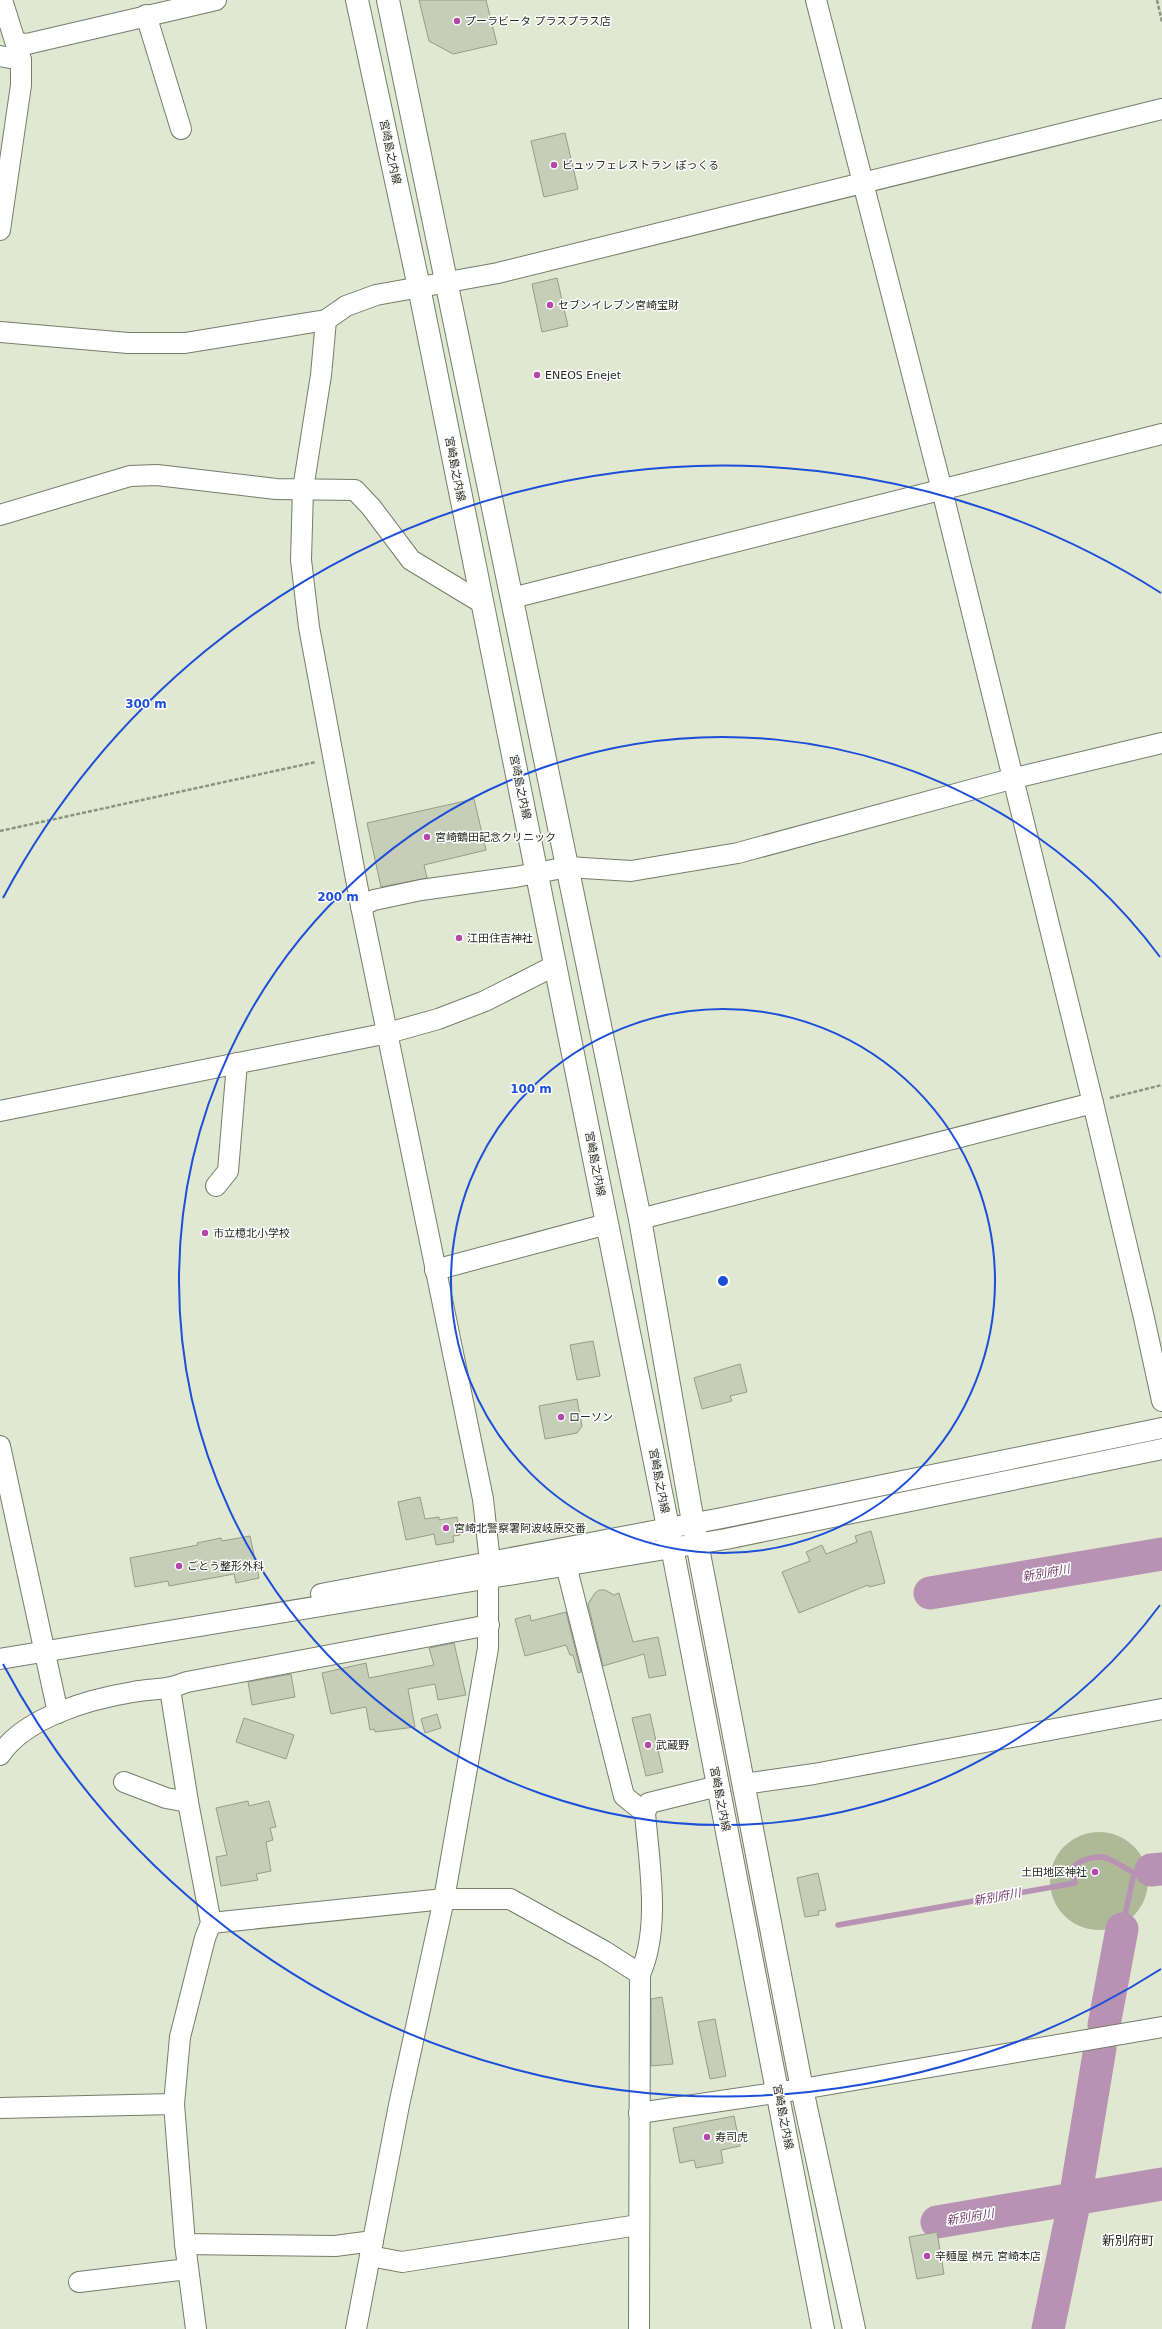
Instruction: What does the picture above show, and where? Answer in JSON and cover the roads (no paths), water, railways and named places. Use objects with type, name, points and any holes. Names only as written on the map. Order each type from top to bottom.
[{"type":"main road","name":"宮崎島之内線","points":[[357,0],[419,288],[556,965],[670,1537],[824,2329]]},
{"type":"main road","points":[[388,0],[640,1219],[696,1532],[802,2089],[854,2329]]},
{"type":"street","points":[[0,230],[21,85],[19,51],[2,0]]},
{"type":"street","points":[[0,56],[19,51],[27,44],[146,15],[216,0]]},
{"type":"street","points":[[816,0],[942,490],[1011,779],[1093,1102],[1161,1390]]},
{"type":"street","points":[[146,15],[181,129]]},
{"type":"street","points":[[0,332],[128,343],[185,343],[326,320],[346,306],[376,295],[498,273],[1162,109]]},
{"type":"street","points":[[326,320],[321,375],[303,488],[302,560],[309,627],[361,906],[388,1033],[434,1270],[483,1499],[489,1571],[488,1648],[444,1899],[399,2105],[356,2329]]},
{"type":"street","points":[[512,598],[1162,434]]},
{"type":"street","points":[[0,515],[130,476],[157,475],[276,489],[303,488],[355,490],[371,507],[410,560],[482,603]]},
{"type":"street","points":[[361,906],[374,900],[390,896],[474,882],[515,877],[568,867],[631,871],[738,853],[1011,779],[1162,743]]},
{"type":"street","points":[[0,1111],[388,1033],[438,1018],[485,1001],[556,965]]},
{"type":"street","points":[[216,1186],[228,1171],[224,1125],[236,1063]]},
{"type":"street","points":[[640,1219],[1093,1102]]},
{"type":"street","points":[[434,1270],[607,1224]]},
{"type":"street","points":[[0,1659],[45,1651],[80,1648],[696,1532],[1162,1428]]},
{"type":"street","points":[[0,1446],[58,1713]]},
{"type":"street","points":[[696,1532],[726,1539],[1162,1449]]},
{"type":"street","points":[[489,1571],[566,1565],[670,1537]]},
{"type":"street","points":[[566,1565],[624,1796],[645,1813]]},
{"type":"street","points":[[0,1755],[15,1738],[58,1713],[108,1696],[136,1691],[170,1689],[187,1682],[489,1625]]},
{"type":"street","points":[[170,1689],[188,1802],[211,1923],[205,1938],[180,2037],[174,2104],[185,2244],[196,2329]]},
{"type":"street","points":[[744,1784],[814,1774],[1162,1708]]},
{"type":"street","points":[[124,1782],[166,1798],[188,1802]]},
{"type":"street","points":[[639,2329],[638,2225],[640,1974],[644,1965],[653,1910],[645,1813],[649,1803],[656,1800],[718,1786]]},
{"type":"street","points":[[211,1923],[444,1899],[510,1898],[604,1951],[640,1974]]},
{"type":"street","points":[[639,2113],[802,2089],[1162,2027]]},
{"type":"street","points":[[0,2108],[174,2104]]},
{"type":"street","points":[[185,2244],[335,2246],[371,2248],[402,2262],[638,2225]]},
{"type":"street","points":[[79,2282],[188,2269]]},
{"type":"waterway","name":"新別府川","points":[[930,1593],[1162,1554]]},
{"type":"waterway","name":"新別府川","points":[[838,1925],[1075,1883],[1073,1873],[1074,1866],[1077,1863],[1092,1858],[1106,1858],[1134,1873]]},
{"type":"waterway","name":"新別府川","points":[[1151,1870],[1162,1869]]},
{"type":"waterway","name":"新別府川","points":[[1122,1929],[1134,1873],[1151,1870]]},
{"type":"waterway","name":"新別府川","points":[[1104,2025],[1122,1929]]},
{"type":"waterway","name":"新別府川","points":[[1048,2329],[1075,2199],[1100,2048]]},
{"type":"waterway","name":"新別府川","points":[[937,2222],[1162,2184]]},
{"type":"place","name":"プーラビータ プラスプラス店","points":[[457,21]]},
{"type":"place","name":"ビュッフェレストラン ぽっくる","points":[[554,165]]},
{"type":"place","name":"セブンイレブン宮崎宝財","points":[[550,305]]},
{"type":"place","name":"ENEOS Enejet","points":[[537,375]]},
{"type":"place","name":"宮崎鶴田記念クリニック","points":[[427,837]]},
{"type":"place","name":"江田住吉神社","points":[[459,938]]},
{"type":"place","name":"市立檍北小学校","points":[[205,1233]]},
{"type":"place","name":"ローソン","points":[[561,1417]]},
{"type":"place","name":"宮崎北警察署阿波岐原交番","points":[[446,1528]]},
{"type":"place","name":"ごとう整形外科","points":[[179,1566]]},
{"type":"place","name":"武蔵野","points":[[648,1745]]},
{"type":"place","name":"土田地区神社","points":[[1095,1872]]},
{"type":"place","name":"寿司虎","points":[[707,2137]]},
{"type":"place","name":"辛麵屋 桝元 宮崎本店","points":[[927,2256]]},
{"type":"district","name":"新別府町","points":[[1128,2240]]}]
